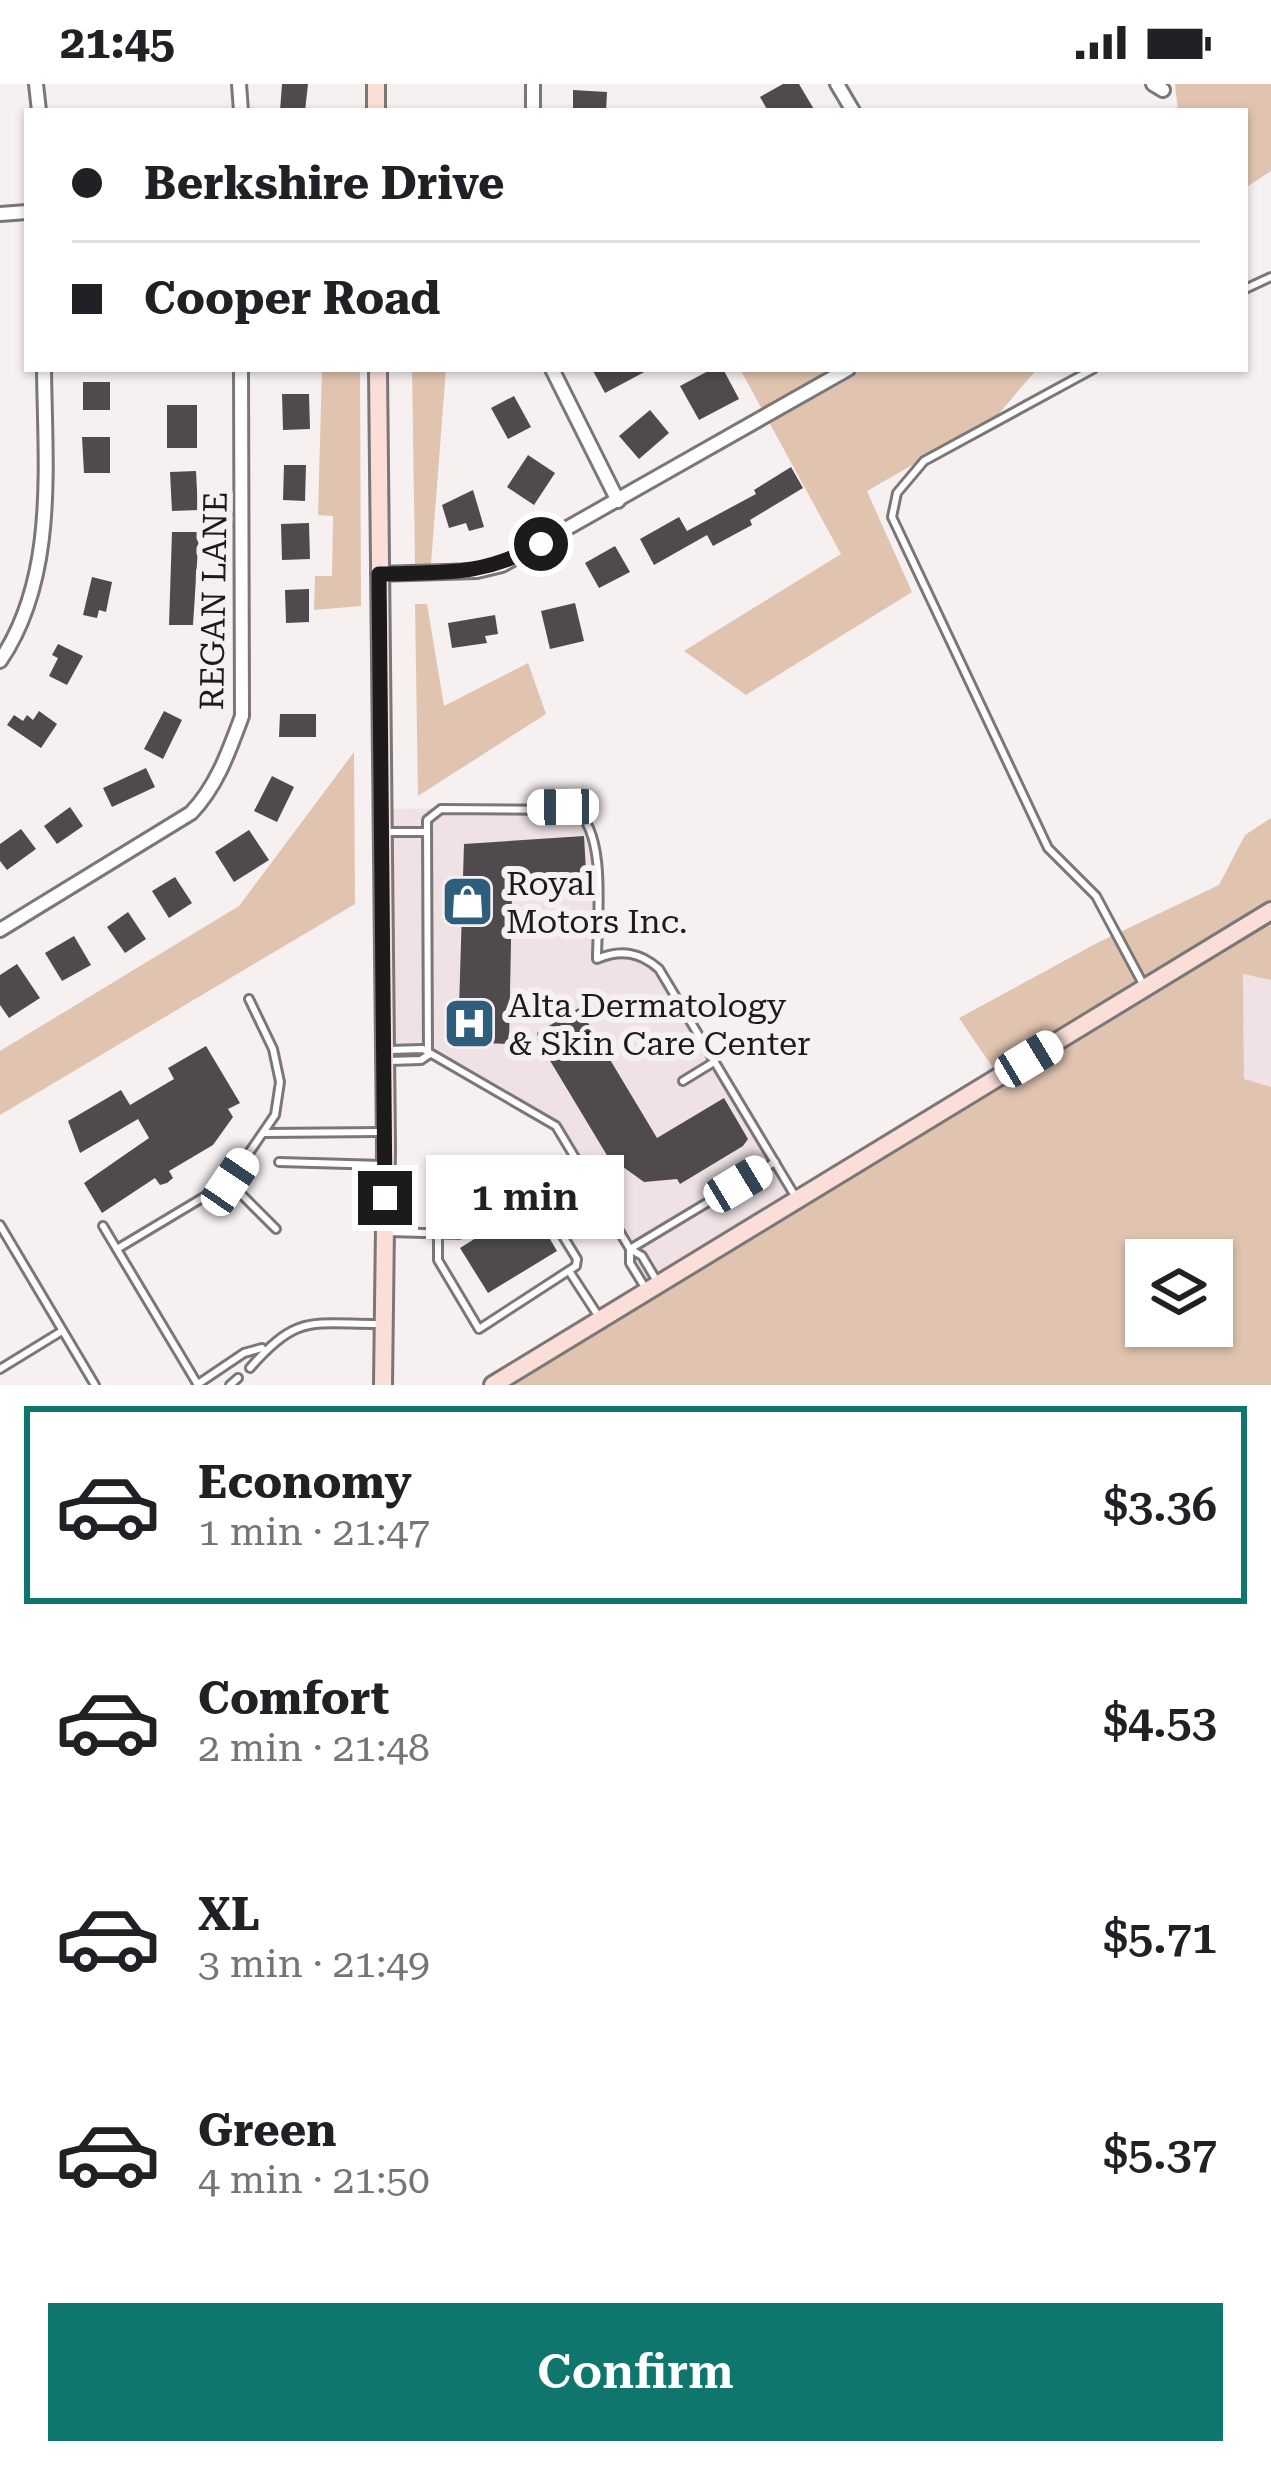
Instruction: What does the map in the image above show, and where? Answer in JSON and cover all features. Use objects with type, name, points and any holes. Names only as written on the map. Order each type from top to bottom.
[{"type":"street","points":[[0,661],[21,623],[40,552],[45,505],[44,372]]},
{"type":"street","name":"REGAN LANE","points":[[0,930],[191,814],[205,799],[227,757],[242,716],[241,372]]},
{"type":"street","points":[[378,372],[386,1381]]},
{"type":"street","points":[[554,372],[618,501]]},
{"type":"street","points":[[379,574],[502,565],[843,372]]},
{"type":"street","points":[[493,1385],[1271,911]]},
{"type":"lane","points":[[1088,372],[924,460],[897,493],[892,517],[1048,848],[1096,896],[1145,988]]},
{"type":"lane","points":[[428,1055],[427,820],[441,809],[563,807],[585,817],[595,838],[597,959],[623,952],[649,960],[798,1201]]},
{"type":"lane","points":[[383,832],[424,832]]},
{"type":"lane","points":[[117,1249],[230,1182],[275,1115],[280,1082],[273,1049],[249,999]]},
{"type":"lane","points":[[385,1055],[423,1049],[556,1126],[630,1249],[642,1256],[654,1289]]},
{"type":"lane","points":[[683,1081],[714,1062]]},
{"type":"lane","points":[[263,1133],[386,1132]]},
{"type":"lane","points":[[279,1162],[386,1165]]},
{"type":"lane","points":[[630,1249],[775,1162]]},
{"type":"lane","points":[[230,1182],[276,1229]]},
{"type":"lane","points":[[383,1231],[459,1234],[520,1195],[532,1195],[541,1199],[577,1259],[571,1274],[479,1329],[438,1261],[438,1234]]},
{"type":"lane","points":[[0,1225],[90,1383]]},
{"type":"lane","points":[[103,1226],[198,1384],[298,1324],[382,1324]]},
{"type":"lane","points":[[630,1249],[630,1264],[654,1289]]},
{"type":"lane","points":[[571,1274],[601,1320]]},
{"type":"lane","points":[[0,1369],[62,1331]]},
{"type":"lane","points":[[250,1368],[265,1347]]},
{"type":"shaded area","points":[[1175,84],[1271,84],[1271,171],[1248,186],[1248,108],[1178,108]]},
{"type":"shaded area","points":[[322,372],[360,372],[361,606],[314,610],[315,576],[332,576],[333,516],[318,515]]},
{"type":"shaded area","points":[[412,372],[446,372],[431,564],[415,564]]},
{"type":"shaded area","points":[[742,372],[1034,372],[996,417],[867,491],[912,592],[746,695],[684,651],[841,554]]},
{"type":"shaded area","points":[[415,604],[427,604],[444,706],[528,663],[546,714],[418,796]]},
{"type":"shaded area","points":[[354,752],[355,904],[0,1115],[0,1051],[239,906]]},
{"type":"shaded area","points":[[563,807],[585,817],[595,838],[597,958],[636,954],[659,969],[798,1201],[648,1293],[630,1263],[630,1249],[556,1126],[429,1055],[421,1060],[385,1061],[383,809]]},
{"type":"shaded area","points":[[1271,818],[1271,980],[1243,974],[1244,1079],[1271,1087],[1271,1385],[493,1385],[1002,1081],[959,1018],[1097,943],[1219,885],[1245,835]]},
{"type":"shaded area","points":[[1243,973],[1271,980],[1271,1087],[1244,1080]]},
{"type":"building","points":[[282,84],[308,84],[305,108],[280,108]]},
{"type":"building","points":[[783,84],[799,84],[813,108],[766,108],[760,97]]},
{"type":"building","points":[[573,90],[607,92],[606,108],[573,108]]},
{"type":"building","points":[[594,372],[644,372],[605,393]]},
{"type":"building","points":[[706,372],[725,372],[739,399],[699,420],[680,386]]},
{"type":"building","points":[[83,382],[110,382],[110,410],[83,410]]},
{"type":"building","points":[[282,394],[309,394],[310,429],[283,430]]},
{"type":"building","points":[[514,396],[531,427],[508,439],[491,408]]},
{"type":"building","points":[[167,405],[197,405],[197,448],[167,448]]},
{"type":"building","points":[[650,410],[669,433],[639,459],[619,436]]},
{"type":"building","points":[[82,437],[110,437],[110,473],[84,473]]},
{"type":"building","points":[[528,455],[555,473],[534,505],[507,487]]},
{"type":"building","points":[[284,465],[306,465],[305,501],[283,500]]},
{"type":"building","points":[[791,467],[803,488],[750,520],[752,525],[713,546],[707,535],[654,565],[640,539],[679,517],[687,531],[756,494],[754,490]]},
{"type":"building","points":[[196,471],[198,510],[172,511],[170,472]]},
{"type":"building","points":[[473,490],[484,527],[469,531],[466,523],[449,528],[442,505]]},
{"type":"building","points":[[309,523],[310,559],[282,560],[281,524]]},
{"type":"building","points":[[172,532],[199,532],[193,625],[169,625]]},
{"type":"building","points":[[615,546],[630,572],[599,588],[585,563]]},
{"type":"building","points":[[92,577],[112,582],[106,612],[99,610],[97,618],[83,615]]},
{"type":"building","points":[[309,589],[309,622],[286,623],[285,590]]},
{"type":"building","points":[[575,603],[584,641],[550,649],[541,611]]},
{"type":"building","points":[[495,615],[498,634],[485,636],[487,643],[452,648],[448,623]]},
{"type":"building","points":[[58,644],[83,656],[67,685],[49,676],[58,658],[52,655]]},
{"type":"building","points":[[39,711],[57,724],[41,748],[7,725],[14,715],[33,720]]},
{"type":"building","points":[[164,711],[182,720],[163,759],[144,749]]},
{"type":"building","points":[[280,714],[316,714],[316,737],[279,737]]},
{"type":"building","points":[[146,768],[155,787],[112,807],[103,788]]},
{"type":"building","points":[[272,776],[294,787],[277,822],[254,811]]},
{"type":"building","points":[[70,807],[83,826],[57,844],[44,826]]},
{"type":"building","points":[[21,829],[36,849],[7,870],[0,861],[0,844]]},
{"type":"building","points":[[249,830],[269,860],[234,882],[215,852]]},
{"type":"building","points":[[584,836],[587,889],[512,890],[509,1044],[458,1042],[464,844]]},
{"type":"building","points":[[175,877],[192,903],[169,918],[152,891]]},
{"type":"building","points":[[128,912],[146,939],[125,953],[107,927]]},
{"type":"building","points":[[74,936],[91,965],[62,981],[45,953]]},
{"type":"building","points":[[17,964],[40,998],[9,1018],[0,1005],[0,975]]},
{"type":"building","points":[[579,1008],[657,1138],[724,1098],[748,1139],[743,1146],[680,1184],[677,1179],[644,1182],[619,1164],[614,1167],[537,1039],[537,1033]]},
{"type":"building","points":[[206,1046],[240,1103],[228,1109],[233,1117],[213,1145],[169,1171],[173,1178],[167,1183],[160,1185],[155,1178],[102,1213],[84,1183],[149,1138],[138,1119],[80,1153],[68,1121],[121,1090],[130,1105],[174,1079],[168,1068]]},
{"type":"building","points":[[529,1205],[554,1237],[550,1239],[557,1251],[488,1293],[460,1248]]},
{"type":"place","name":"Royal Motors Inc.","points":[[467,902]]},
{"type":"place","name":"Alta Dermatology & Skin Care Center","points":[[469,1024]]},
{"type":"route","points":[[385,1198],[379,574],[477,571],[502,565],[541,544]]}]
